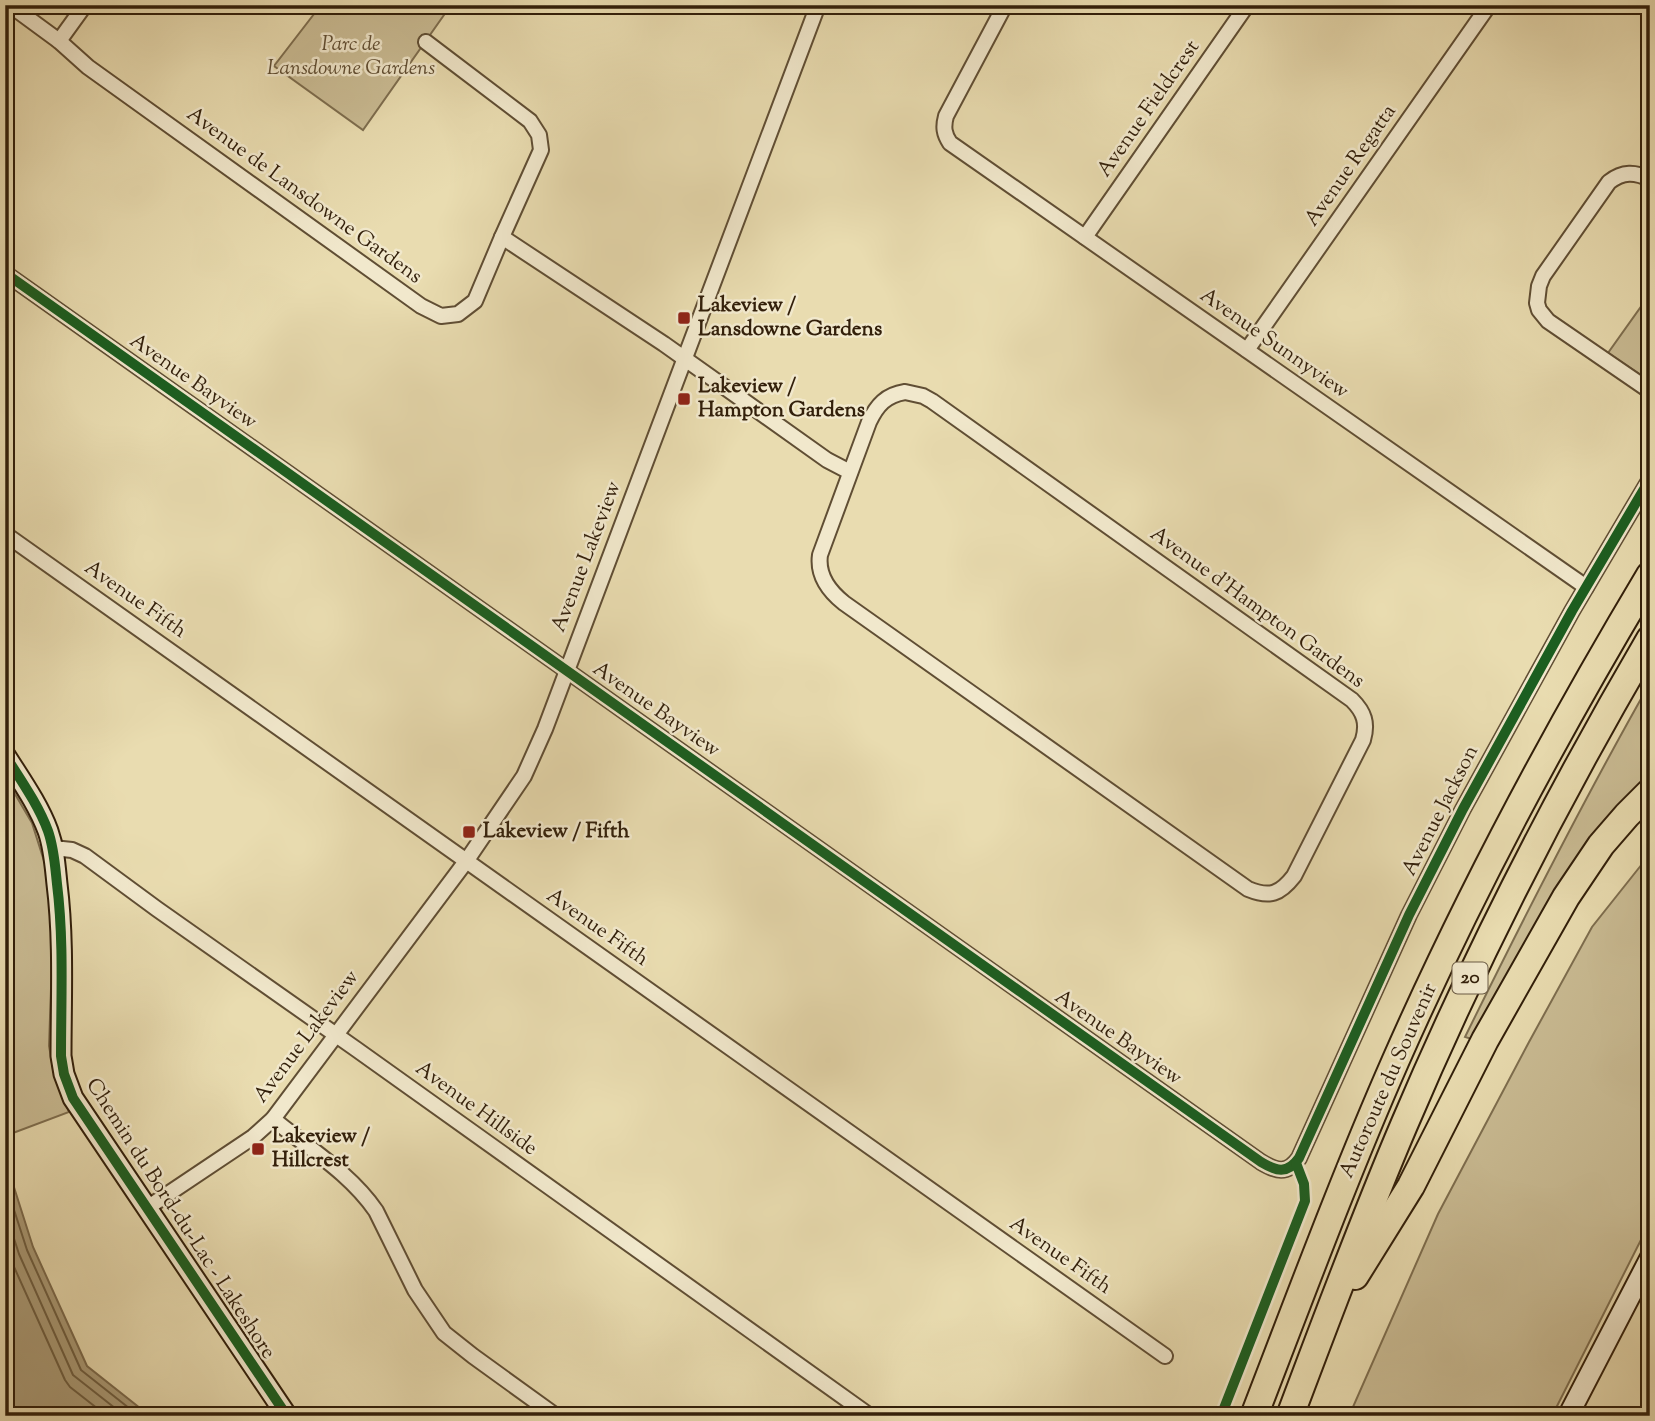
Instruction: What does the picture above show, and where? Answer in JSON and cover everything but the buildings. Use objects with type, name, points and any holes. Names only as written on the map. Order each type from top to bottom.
[{"type":"highway","name":"Autoroute du Souvenir","points":[[1254,1416],[1339,1194],[1395,1061],[1457,927],[1538,770],[1650,575]]},
{"type":"highway","name":"Autoroute du Souvenir","points":[[1290,1416],[1343,1273],[1399,1135],[1471,976],[1549,819],[1650,639]]},
{"type":"highway","points":[[1322,1332],[1411,1186],[1485,1040],[1566,897],[1601,845],[1650,792]]},
{"type":"street","name":"Avenue de Lansdowne Gardens","points":[[10,5],[110,83],[421,306],[442,316],[458,314],[475,301],[541,150],[539,135],[530,121],[426,42]]},
{"type":"street","points":[[59,41],[85,5]]},
{"type":"street","name":"Avenue Lakeview","points":[[147,1208],[253,1137],[273,1119],[467,860],[524,776],[567,671],[818,5]]},
{"type":"street","name":"Avenue Sunnyview","points":[[1005,5],[946,116],[944,131],[950,143],[1586,587]]},
{"type":"street","name":"Avenue Fieldcrest","points":[[1085,237],[1247,5]]},
{"type":"street","name":"Avenue Regatta","points":[[1247,350],[1489,5]]},
{"type":"street","points":[[1650,178],[1629,173],[1621,174],[1609,182],[1548,267],[1537,296],[1539,310],[1548,321],[1650,391]]},
{"type":"street","points":[[502,237],[685,358],[827,460],[850,472]]},
{"type":"street","name":"Avenue Bayview","points":[[5,273],[1261,1162],[1275,1170],[1287,1170]]},
{"type":"street","name":"Avenue d'Hampton Gardens","points":[[896,393],[923,396],[1358,706],[1366,722],[1363,740],[1299,866],[1287,884],[1281,890],[1265,894],[1248,889],[834,595],[823,579],[819,564],[850,472],[869,422],[880,402],[896,393]]},
{"type":"street","name":"Avenue Jackson","points":[[1287,1170],[1296,1163],[1301,1153],[1376,986],[1441,851],[1586,587],[1650,480]]},
{"type":"street","name":"Avenue Fifth","points":[[5,534],[1165,1356]]},
{"type":"street","name":"Chemin du Bord-du-Lac - Lakeshore","points":[[5,755],[40,814],[53,848],[61,931],[61,1056],[64,1074],[78,1108],[287,1416]]},
{"type":"street","name":"Avenue Hillside","points":[[53,848],[72,850],[85,856],[870,1416]]},
{"type":"street","points":[[273,1119],[350,1180],[368,1200],[415,1290],[444,1333],[556,1416]]},
{"type":"street","points":[[1567,1416],[1650,1258]]},
{"type":"green space","name":"Parc de Lansdowne Gardens","points":[[321,5],[451,5],[363,130],[274,66]]},
{"type":"green space","points":[[1650,294],[1650,381],[1608,353]]},
{"type":"green space","points":[[1650,683],[1650,783],[1478,1041],[1465,1037],[1555,858]]},
{"type":"green space","points":[[5,777],[32,823],[49,884],[53,932],[49,1046],[53,1069],[69,1112],[5,1136]]},
{"type":"green space","points":[[1650,854],[1650,1222],[1552,1416],[1349,1416],[1438,1214],[1529,1042],[1592,927]]},
{"type":"water","points":[[5,1159],[33,1247],[87,1366],[150,1416],[5,1416]]},
{"type":"cycle path","points":[[5,273],[1261,1162],[1281,1170],[1290,1167],[1299,1158],[1409,915],[1463,809],[1572,611],[1650,479]]},
{"type":"cycle path","points":[[5,755],[39,811],[53,850],[61,926],[61,1056],[73,1098],[287,1416]]},
{"type":"cycle path","points":[[1221,1416],[1305,1201],[1304,1184],[1296,1163]]},
{"type":"place","name":"Lakeview / Lansdowne Gardens","points":[[684,318]]},
{"type":"place","name":"Lakeview / Hampton Gardens","points":[[684,399]]},
{"type":"place","name":"Lakeview / Fifth","points":[[469,832]]},
{"type":"place","name":"Lakeview / Hillcrest","points":[[258,1149]]}]
